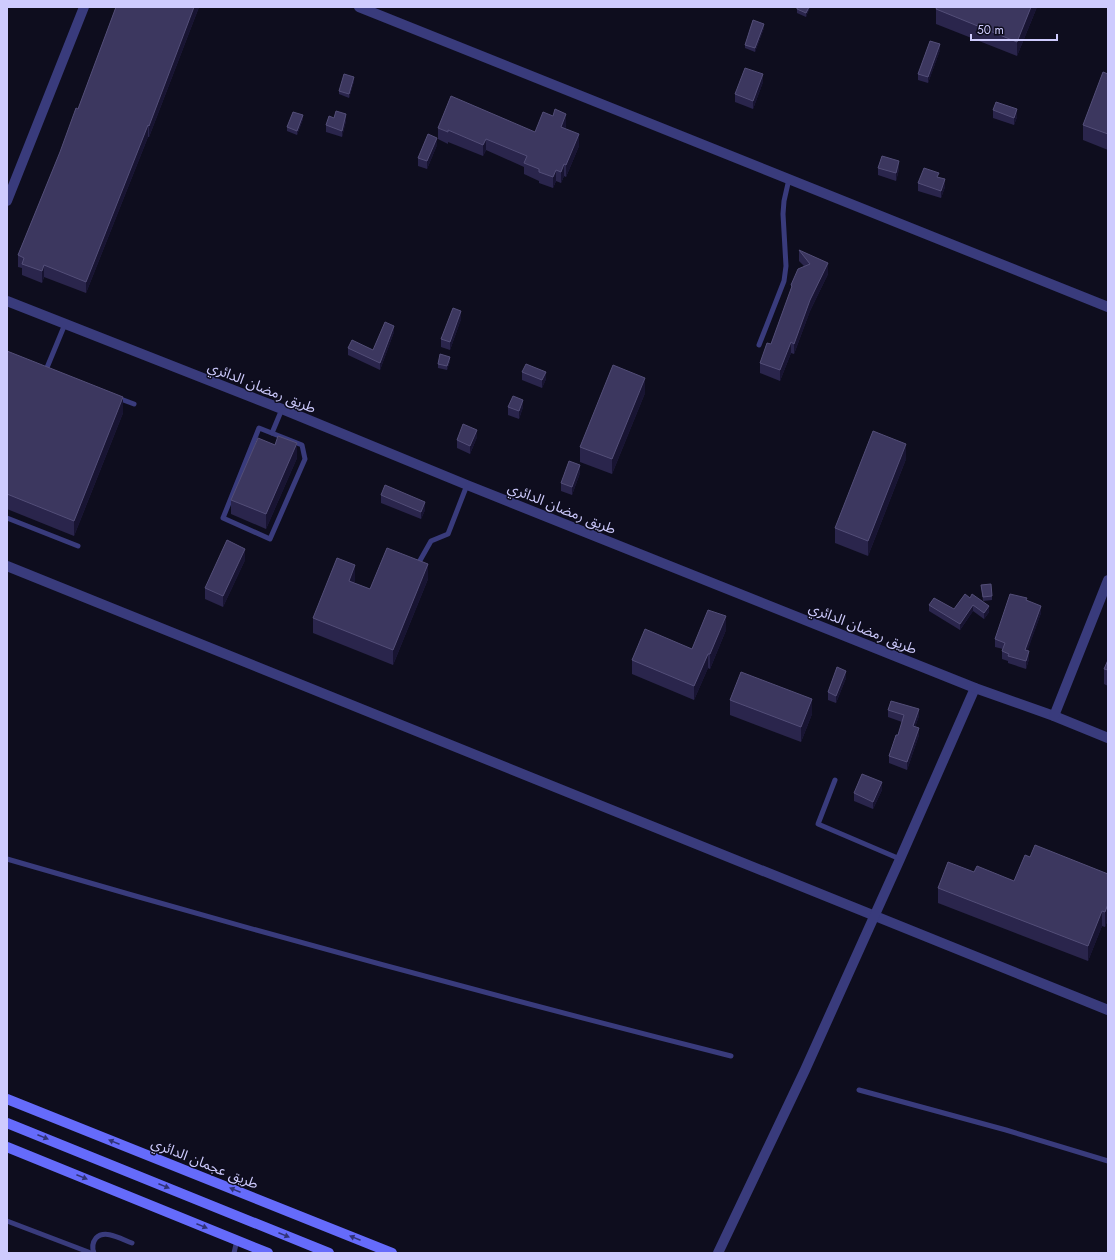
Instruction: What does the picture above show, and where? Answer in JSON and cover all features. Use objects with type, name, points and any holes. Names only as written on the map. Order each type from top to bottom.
[{"type":"main road","name":"طريق عجمان الدائري","points":[[7,1099],[392,1253]]},
{"type":"main road","points":[[7,1123],[330,1253]]},
{"type":"main road","points":[[7,1147],[268,1253]]},
{"type":"street","points":[[7,201],[84,7]]},
{"type":"street","points":[[359,7],[1108,307]]},
{"type":"street","name":"طريق رمضان الدائري","points":[[7,301],[282,409],[467,485],[975,688],[1054,716],[1108,738]]},
{"type":"street","points":[[7,566],[1108,1010]]},
{"type":"street","points":[[1054,716],[1107,585]]},
{"type":"street","points":[[718,1253],[805,1070],[875,916],[975,688]]},
{"type":"lane","points":[[759,345],[784,281],[786,266],[783,214],[784,201],[789,179]]},
{"type":"lane","points":[[46,370],[64,324]]},
{"type":"lane","points":[[39,368],[53,373]]},
{"type":"lane","points":[[112,396],[134,404]]},
{"type":"lane","points":[[272,433],[282,409]]},
{"type":"lane","points":[[259,428],[272,433],[302,445],[305,459],[270,539],[223,518],[259,428]]},
{"type":"lane","points":[[418,564],[431,541],[448,534],[467,485]]},
{"type":"lane","points":[[7,518],[78,546]]},
{"type":"lane","points":[[835,780],[818,824],[900,859]]},
{"type":"lane","points":[[7,859],[324,949],[731,1056]]},
{"type":"lane","points":[[859,1090],[1006,1130],[1108,1161]]},
{"type":"lane","points":[[7,1221],[93,1253],[92,1248],[94,1241],[98,1236],[105,1234],[132,1243]]},
{"type":"lane","points":[[234,1253],[237,1240]]},
{"type":"building","points":[[116,7],[194,7],[149,126],[148,125],[86,282],[44,265],[42,271],[22,264],[24,258],[18,255],[60,152],[76,108],[78,109]]},
{"type":"building","points":[[797,7],[809,7],[806,13],[797,9]]},
{"type":"building","points":[[937,7],[1031,7],[1017,42],[936,9]]},
{"type":"building","points":[[753,20],[764,24],[755,48],[745,45]]},
{"type":"building","points":[[930,41],[940,44],[928,77],[918,74]]},
{"type":"building","points":[[745,68],[763,74],[753,101],[735,94]]},
{"type":"building","points":[[1103,72],[1108,74],[1108,134],[1083,125]]},
{"type":"building","points":[[344,74],[354,77],[349,94],[339,91]]},
{"type":"building","points":[[451,96],[535,132],[543,112],[553,116],[555,109],[566,114],[561,127],[579,134],[566,165],[564,164],[561,172],[556,170],[553,177],[539,172],[539,169],[524,163],[527,156],[486,139],[483,145],[448,130],[448,132],[438,128]]},
{"type":"building","points":[[996,102],[1017,109],[1014,118],[993,110]]},
{"type":"building","points":[[336,111],[346,114],[342,131],[326,125],[329,116],[334,118]]},
{"type":"building","points":[[293,112],[303,115],[297,131],[287,127]]},
{"type":"building","points":[[428,134],[437,138],[427,161],[418,158]]},
{"type":"building","points":[[882,156],[899,161],[896,173],[878,168]]},
{"type":"building","points":[[924,168],[939,173],[937,177],[945,179],[941,191],[918,183]]},
{"type":"building","points":[[799,250],[828,263],[810,300],[794,344],[791,342],[780,370],[760,363],[767,343],[771,344],[798,269],[810,264]]},
{"type":"building","points":[[453,308],[461,311],[450,342],[441,339]]},
{"type":"building","points":[[385,322],[394,326],[380,363],[348,348],[352,340],[373,350]]},
{"type":"building","points":[[7,351],[123,397],[74,521],[7,494]]},
{"type":"building","points":[[440,354],[450,357],[447,366],[438,364]]},
{"type":"building","points":[[526,364],[546,372],[542,380],[522,372]]},
{"type":"building","points":[[613,365],[645,378],[612,459],[580,447]]},
{"type":"building","points":[[513,396],[523,400],[519,411],[508,407]]},
{"type":"building","points":[[463,424],[477,430],[470,446],[457,440]]},
{"type":"building","points":[[873,431],[906,444],[868,541],[835,528]]},
{"type":"building","points":[[278,436],[297,443],[266,514],[231,500],[258,438],[275,445]]},
{"type":"building","points":[[569,461],[580,465],[572,487],[561,483]]},
{"type":"building","points":[[385,485],[425,502],[421,512],[381,495]]},
{"type":"building","points":[[227,540],[245,549],[223,596],[205,588]]},
{"type":"building","points":[[387,548],[428,564],[393,650],[313,618],[337,558],[355,565],[349,581],[370,589]]},
{"type":"building","points":[[991,584],[992,596],[983,597],[981,585]]},
{"type":"building","points":[[965,594],[970,598],[972,594],[989,606],[984,613],[973,605],[960,624],[929,605],[934,598],[954,609]]},
{"type":"building","points":[[1010,594],[1027,598],[1026,600],[1041,606],[1025,650],[1029,651],[1026,661],[1008,656],[1009,654],[1002,651],[1005,643],[995,639]]},
{"type":"building","points":[[708,610],[726,616],[710,654],[708,654],[694,686],[632,660],[645,629],[692,649]]},
{"type":"building","points":[[1108,660],[1108,670],[1104,669]]},
{"type":"building","points":[[837,667],[846,671],[836,696],[828,692]]},
{"type":"building","points":[[741,672],[812,699],[801,727],[730,700]]},
{"type":"building","points":[[891,701],[919,709],[913,726],[919,728],[907,762],[889,756],[896,735],[898,735],[904,715],[888,710]]},
{"type":"building","points":[[862,774],[882,782],[873,802],[854,793]]},
{"type":"building","points":[[1035,845],[1108,874],[1108,904],[1105,912],[1102,911],[1088,946],[938,888],[948,862],[974,872],[977,866],[1014,881],[1025,855],[1030,857]]}]
